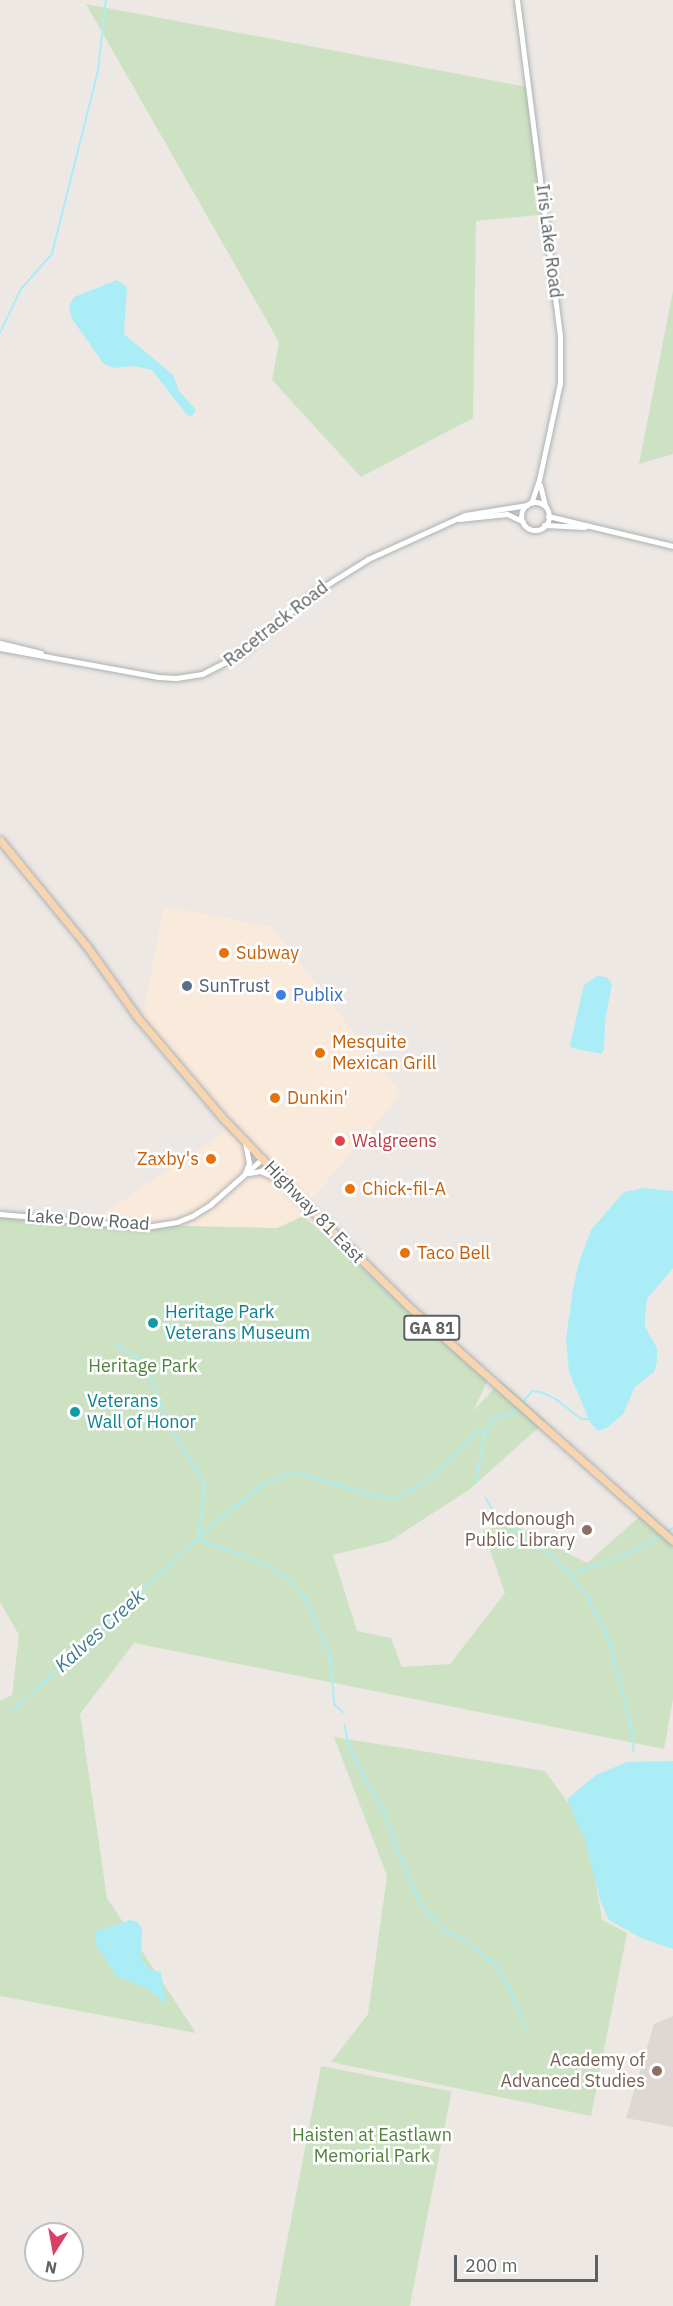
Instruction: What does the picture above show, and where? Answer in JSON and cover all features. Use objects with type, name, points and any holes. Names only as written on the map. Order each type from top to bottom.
[{"type":"main road","name":"Highway 81 East","points":[[0,840],[86,945],[138,1018],[286,1184],[406,1304],[673,1541]]},
{"type":"street","name":"Iris Lake Road","points":[[517,0],[560,338],[560,383],[539,480],[529,504]]},
{"type":"street","name":"Iris Lake Road","points":[[539,480],[545,507]]},
{"type":"street","points":[[587,527],[544,525],[532,529],[522,521],[522,512],[529,504],[539,503],[545,507],[549,516],[673,546]]},
{"type":"street","name":"Racetrack Road","points":[[0,648],[164,678],[189,677],[213,670],[242,654],[302,602],[346,571],[473,513],[529,504]]},
{"type":"street","name":"Racetrack Road","points":[[458,519],[507,514],[522,521]]},
{"type":"street","points":[[544,525],[549,516]]},
{"type":"street","name":"Racetrack Road","points":[[0,644],[83,663]]},
{"type":"street","points":[[243,1138],[249,1156],[244,1175],[260,1171],[286,1184]]},
{"type":"street","name":"Lake Dow Road","points":[[0,1214],[146,1227],[192,1216],[217,1199],[263,1158]]},
{"type":"shaded area","points":[[164,906],[272,927],[401,1094],[306,1206],[353,1248],[89,1223],[226,1131],[142,1019]]},
{"type":"shaded area","name":"Academy of Advanced Studies","points":[[673,2016],[673,2127],[626,2118],[654,2024]]},
{"type":"green space","points":[[86,4],[527,87],[548,214],[476,221],[473,418],[361,477],[272,380],[279,342]]},
{"type":"green space","points":[[673,291],[673,454],[639,464]]},
{"type":"green space","name":"Heritage Park","points":[[0,1215],[94,1224],[277,1228],[303,1216],[489,1378],[473,1411],[501,1381],[546,1421],[470,1489],[390,1541],[333,1555],[357,1631],[391,1638],[402,1667],[450,1664],[505,1593],[483,1530],[512,1524],[587,1563],[646,1511],[673,1536],[673,1699],[664,1749],[134,1643],[80,1714],[107,1898],[196,2033],[0,1996],[0,1701],[12,1695],[19,1635],[0,1602]]},
{"type":"green space","points":[[334,1737],[545,1771],[580,1819],[595,1877],[602,1920],[627,1933],[591,2116],[331,2062],[368,2014],[387,1876]]},
{"type":"green space","name":"Haisten at Eastlawn Memorial Park","points":[[321,2066],[452,2091],[410,2306],[274,2306]]},
{"type":"water","points":[[117,280],[127,287],[124,334],[173,375],[179,391],[196,410],[192,416],[187,415],[152,370],[134,366],[114,368],[104,364],[72,319],[69,306],[74,297]]},
{"type":"water","points":[[597,976],[607,977],[612,984],[605,1021],[604,1050],[601,1054],[572,1048],[570,1045],[584,985]]},
{"type":"water","points":[[644,1188],[673,1191],[673,1268],[647,1299],[645,1316],[645,1327],[657,1348],[657,1361],[654,1372],[635,1387],[623,1414],[608,1427],[598,1431],[590,1422],[569,1372],[566,1339],[573,1289],[579,1262],[591,1230],[624,1192]]},
{"type":"water","points":[[673,1761],[673,1949],[641,1938],[609,1920],[601,1903],[586,1843],[567,1799],[596,1775],[627,1762]]},
{"type":"water","points":[[130,1920],[138,1922],[142,1929],[141,1959],[150,1969],[161,1972],[166,2004],[148,1989],[116,1976],[95,1943],[96,1931]]},
{"type":"waterway","points":[[0,333],[21,289],[52,254],[98,71],[106,0]]},
{"type":"waterway","name":"Kalves Creek","points":[[117,1345],[145,1362],[169,1425],[205,1483],[199,1539]]},
{"type":"waterway","name":"Kalves Creek","points":[[524,1401],[532,1391],[541,1392],[556,1399],[582,1419],[591,1419]]},
{"type":"waterway","name":"Kalves Creek","points":[[476,1481],[485,1433],[493,1419],[510,1415],[517,1409]]},
{"type":"waterway","name":"Kalves Creek","points":[[14,1710],[207,1530],[261,1486],[290,1474],[306,1475],[375,1496],[396,1498],[423,1484],[454,1457],[477,1430],[485,1433]]},
{"type":"waterway","points":[[486,1498],[497,1517],[556,1559],[587,1595],[608,1637],[633,1732],[634,1751]]},
{"type":"waterway","points":[[668,1531],[673,1528]]},
{"type":"waterway","points":[[569,1574],[623,1556],[661,1536]]},
{"type":"waterway","points":[[200,1540],[266,1564],[291,1582],[307,1600],[330,1656],[335,1705],[343,1712]]},
{"type":"waterway","points":[[345,1725],[348,1741],[364,1777],[386,1814],[397,1849],[423,1907],[444,1930],[465,1940],[497,1966],[508,1984],[526,2029]]},
{"type":"place","name":"Subway","points":[[224,953]]},
{"type":"place","name":"SunTrust","points":[[187,986]]},
{"type":"place","name":"Publix","points":[[281,995]]},
{"type":"place","name":"Mesquite Mexican Grill","points":[[320,1053]]},
{"type":"place","name":"Dunkin'","points":[[275,1098]]},
{"type":"place","name":"Walgreens","points":[[340,1141]]},
{"type":"place","name":"Zaxby's","points":[[211,1159]]},
{"type":"place","name":"Chick-fil-A","points":[[350,1189]]},
{"type":"place","name":"Taco Bell","points":[[405,1253]]},
{"type":"place","name":"Heritage Park Veterans Museum","points":[[153,1323]]},
{"type":"place","name":"Veterans Wall of Honor","points":[[75,1412]]},
{"type":"place","name":"Mcdonough Public Library","points":[[587,1530]]},
{"type":"place","name":"Academy of Advanced Studies","points":[[657,2071]]}]
